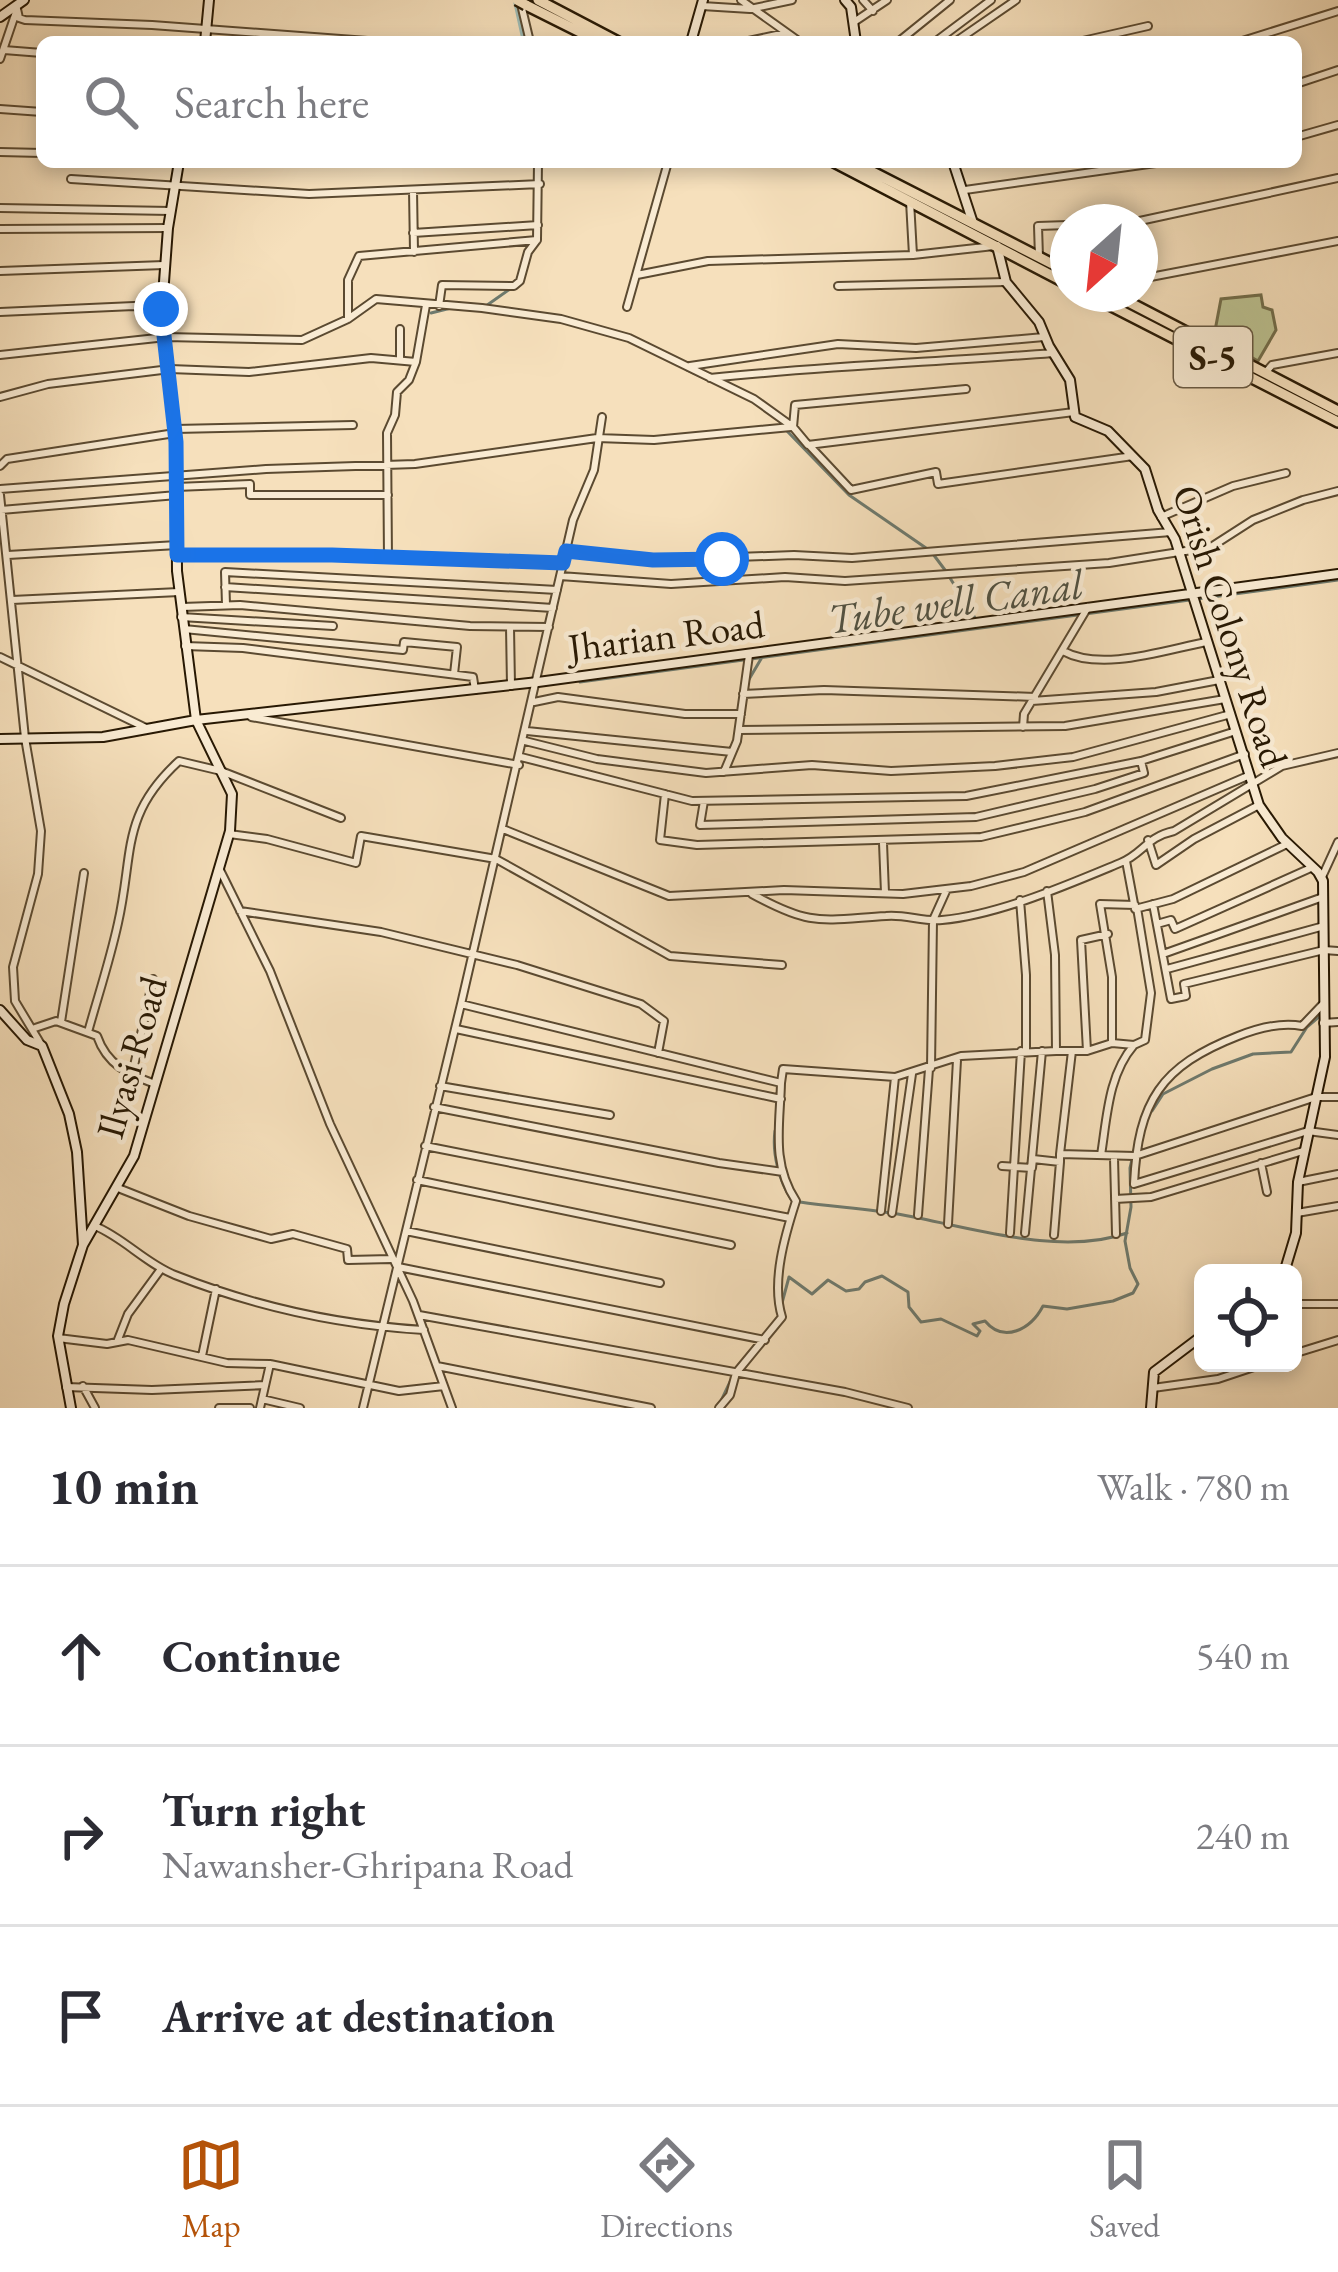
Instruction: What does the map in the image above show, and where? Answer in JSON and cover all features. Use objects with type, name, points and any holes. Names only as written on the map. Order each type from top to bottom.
[{"type":"main road","points":[[206,36],[209,0]]},
{"type":"main road","points":[[525,1],[588,36]]},
{"type":"main road","points":[[525,1],[604,36]]},
{"type":"main road","points":[[854,36],[855,2]]},
{"type":"main road","points":[[693,36],[702,3]]},
{"type":"main road","points":[[0,17],[21,4]]},
{"type":"main road","name":"Ilyasi Road","points":[[71,1408],[58,1338],[83,1245],[134,1156],[229,834],[232,794],[196,720],[178,592],[175,431],[161,309],[178,168]]},
{"type":"main road","points":[[846,168],[1050,274]]},
{"type":"main road","points":[[865,168],[1050,263]]},
{"type":"main road","points":[[956,168],[973,223]]},
{"type":"main road","points":[[998,246],[1006,282],[1039,322],[1070,380],[1074,412]]},
{"type":"main road","name":"S-5","points":[[1128,312],[1335,407]]},
{"type":"main road","name":"S-5","points":[[1144,312],[1338,422]]},
{"type":"main road","name":"Orish Colony Road","points":[[1074,412],[1077,419],[1108,431],[1150,477],[1238,730],[1259,805],[1287,844],[1322,878]]},
{"type":"main road","name":"Jharian Road","points":[[0,739],[103,737],[196,720],[511,686],[1338,574]]},
{"type":"main road","points":[[1286,1264],[1324,1057],[1322,878]]},
{"type":"main road","points":[[0,1010],[27,1040],[42,1046],[74,1133],[83,1245]]},
{"type":"main road","points":[[1150,1408],[1154,1372],[1194,1342]]},
{"type":"street","points":[[741,0],[791,36]]},
{"type":"street","points":[[702,3],[753,8],[792,0]]},
{"type":"street","points":[[851,24],[887,0]]},
{"type":"street","points":[[905,36],[950,0]]},
{"type":"street","points":[[942,36],[992,0]]},
{"type":"street","points":[[964,36],[1016,0]]},
{"type":"street","points":[[525,1],[529,36]]},
{"type":"street","points":[[855,2],[873,11]]},
{"type":"street","points":[[21,4],[19,17],[25,20],[294,36]]},
{"type":"street","points":[[21,4],[1,54],[36,53]]},
{"type":"street","points":[[1258,36],[1338,10]]},
{"type":"street","points":[[1104,36],[1148,26]]},
{"type":"street","points":[[772,36],[786,33]]},
{"type":"street","points":[[1302,82],[1338,70]]},
{"type":"street","points":[[0,109],[36,112]]},
{"type":"street","points":[[1302,135],[1338,125]]},
{"type":"street","points":[[0,152],[36,153]]},
{"type":"street","points":[[439,306],[442,285],[514,286],[520,281],[528,251],[537,240],[539,168]]},
{"type":"street","points":[[627,307],[666,168]]},
{"type":"street","points":[[965,190],[1121,168]]},
{"type":"street","points":[[1158,217],[1338,178]]},
{"type":"street","points":[[71,179],[309,194],[540,184]]},
{"type":"street","points":[[413,190],[414,252]]},
{"type":"street","points":[[910,201],[913,255]]},
{"type":"street","points":[[0,208],[171,211]]},
{"type":"street","points":[[413,233],[538,226]]},
{"type":"street","points":[[1039,257],[1038,226],[1050,226]]},
{"type":"street","points":[[0,229],[168,228]]},
{"type":"street","points":[[348,319],[348,280],[356,258],[537,240]]},
{"type":"street","points":[[1158,276],[1338,241]]},
{"type":"street","points":[[637,275],[708,261],[913,255],[998,246]]},
{"type":"street","points":[[0,271],[164,265]]},
{"type":"street","points":[[838,286],[1006,282]]},
{"type":"street","points":[[0,355],[166,337],[302,340],[348,319],[376,299],[561,319],[629,338],[754,399],[793,427],[851,490],[936,472],[938,484],[1133,456]]},
{"type":"street","points":[[0,312],[134,305],[161,309]]},
{"type":"street","points":[[388,559],[387,434],[398,392],[416,362],[426,305]]},
{"type":"street","points":[[400,329],[400,361]]},
{"type":"street","points":[[686,367],[838,344],[916,348],[1044,337]]},
{"type":"street","points":[[710,378],[820,366],[1053,352]]},
{"type":"street","points":[[1266,372],[1272,365],[1338,353]]},
{"type":"street","points":[[0,397],[48,384],[170,369],[248,372],[371,358],[416,362]]},
{"type":"street","points":[[793,427],[795,405],[967,389]]},
{"type":"street","points":[[808,445],[1074,412]]},
{"type":"street","points":[[363,1408],[525,741],[573,520],[594,470],[602,417]]},
{"type":"street","points":[[0,466],[7,459],[175,431],[353,425]]},
{"type":"street","points":[[42,1046],[15,1000],[13,967],[26,929],[40,852],[0,492],[176,475],[457,461],[597,438],[654,440],[793,427]]},
{"type":"street","points":[[1161,517],[1233,486],[1286,473]]},
{"type":"street","points":[[1,510],[250,484],[250,495],[388,495]]},
{"type":"street","points":[[560,576],[671,584],[785,577],[845,581],[1109,563],[1211,547],[1253,520],[1338,491]]},
{"type":"street","points":[[566,551],[653,560],[852,558],[1171,532]]},
{"type":"street","points":[[8,555],[177,550],[563,563]]},
{"type":"street","points":[[226,605],[225,572],[557,590]]},
{"type":"street","points":[[225,587],[554,608]]},
{"type":"street","points":[[12,600],[178,592]]},
{"type":"street","points":[[180,612],[226,605],[550,627]]},
{"type":"street","points":[[1023,728],[1024,714],[1088,607]]},
{"type":"street","points":[[180,612],[333,626]]},
{"type":"street","points":[[510,627],[511,686]]},
{"type":"street","points":[[182,629],[403,650],[404,642],[457,647],[454,674]]},
{"type":"street","points":[[1064,651],[1079,659],[1128,656],[1206,642]]},
{"type":"street","points":[[184,646],[244,648],[454,674],[473,677],[475,690]]},
{"type":"street","points":[[724,772],[739,730],[749,655]]},
{"type":"street","points":[[0,657],[149,730]]},
{"type":"street","points":[[742,694],[824,689],[1033,699],[1156,692],[1219,680]]},
{"type":"street","points":[[534,702],[558,697],[685,714],[741,713]]},
{"type":"street","points":[[739,730],[1065,726],[1226,699]]},
{"type":"street","points":[[525,741],[640,766],[724,772],[812,765],[891,771],[1072,757],[1231,714]]},
{"type":"street","points":[[242,715],[520,761],[704,801],[966,796],[1141,761],[1238,730]]},
{"type":"street","points":[[527,731],[732,752]]},
{"type":"street","points":[[503,829],[669,896],[948,888],[1006,877],[1060,859],[1203,792],[1338,753]]},
{"type":"street","points":[[665,794],[660,839],[697,845],[981,837],[1084,812],[1245,754]]},
{"type":"street","points":[[88,1032],[119,918],[138,811],[179,761],[221,771],[341,818]]},
{"type":"street","points":[[704,801],[700,824],[976,817],[1144,773],[1141,761]]},
{"type":"street","points":[[749,892],[792,916],[831,922],[892,915],[933,920],[1020,900],[1126,861],[1154,835],[1174,831],[1251,779]]},
{"type":"street","points":[[1148,841],[1156,865],[1259,805]]},
{"type":"street","points":[[229,834],[267,838],[356,863],[361,836],[496,859],[670,956],[782,965]]},
{"type":"street","points":[[883,842],[885,893]]},
{"type":"street","points":[[1322,878],[1338,842]]},
{"type":"street","points":[[1112,1043],[1108,934],[1100,904],[1136,906],[1173,899],[1287,844]]},
{"type":"street","points":[[1101,1156],[1114,1079],[1122,1059],[1145,1040],[1151,993],[1126,861]]},
{"type":"street","points":[[218,866],[270,971],[329,1124],[419,1315],[452,1408]]},
{"type":"street","points":[[1157,924],[1171,920],[1175,929],[1313,867]]},
{"type":"street","points":[[61,1022],[84,874]]},
{"type":"street","points":[[919,1215],[930,1069],[933,920],[948,888]]},
{"type":"street","points":[[1047,891],[1056,1051]]},
{"type":"street","points":[[1163,954],[1323,897]]},
{"type":"street","points":[[1010,1233],[1026,975],[1020,900]]},
{"type":"street","points":[[1153,904],[1171,999],[1186,996],[1184,984],[1324,950],[1338,951]]},
{"type":"street","points":[[240,911],[381,932],[517,965],[640,1004],[664,1021],[658,1053]]},
{"type":"street","points":[[1166,969],[1324,926]]},
{"type":"street","points":[[1087,1051],[1081,940],[1108,934]]},
{"type":"street","points":[[132,1075],[153,979]]},
{"type":"street","points":[[461,1004],[781,1083]]},
{"type":"street","points":[[1322,1005],[1302,1026],[1289,1023],[1253,1030],[1206,1048],[1174,1069],[1150,1104],[1136,1139],[1135,1184],[1308,1131],[1338,1135]]},
{"type":"street","points":[[33,1029],[61,1022],[98,1036],[103,1053],[116,1066],[155,1084]]},
{"type":"street","points":[[1323,1022],[1338,1022]]},
{"type":"street","points":[[455,1029],[781,1099]]},
{"type":"street","points":[[719,1408],[730,1395],[736,1373],[782,1317],[778,1305],[784,1238],[796,1201],[776,1141],[783,1069],[896,1077],[957,1058],[1087,1051],[1112,1043],[1134,1046]]},
{"type":"street","points":[[1032,1168],[1042,1051]]},
{"type":"street","points":[[1054,1235],[1072,1051]]},
{"type":"street","points":[[948,1224],[957,1058]]},
{"type":"street","points":[[892,1214],[912,1073]]},
{"type":"street","points":[[881,1211],[896,1077]]},
{"type":"street","points":[[440,1086],[610,1115]]},
{"type":"street","points":[[1025,1233],[1033,1159],[1132,1157],[1316,1097],[1338,1097]]},
{"type":"street","points":[[434,1107],[783,1172]]},
{"type":"street","points":[[425,1146],[790,1218]]},
{"type":"street","points":[[1115,1199],[1150,1197],[1304,1151]]},
{"type":"street","points":[[1114,1158],[1116,1234]]},
{"type":"street","points":[[1261,1163],[1267,1192]]},
{"type":"street","points":[[1002,1166],[1032,1168]]},
{"type":"street","points":[[1298,1182],[1338,1174]]},
{"type":"street","points":[[417,1180],[731,1245]]},
{"type":"street","points":[[118,1188],[189,1216],[271,1239],[293,1234],[347,1249],[348,1260],[395,1265],[766,1340]]},
{"type":"street","points":[[1297,1213],[1338,1206]]},
{"type":"street","points":[[80,1223],[115,1234],[162,1268],[216,1288],[305,1315],[424,1330]]},
{"type":"street","points":[[406,1231],[660,1283]]},
{"type":"street","points":[[117,1342],[140,1294],[162,1268]]},
{"type":"street","points":[[202,1356],[216,1288]]},
{"type":"street","points":[[1302,1304],[1338,1304]]},
{"type":"street","points":[[419,1315],[908,1408]]},
{"type":"street","points":[[58,1338],[158,1345],[227,1363],[270,1364],[399,1391],[444,1386]]},
{"type":"street","points":[[1302,1351],[1338,1340]]},
{"type":"street","points":[[270,1364],[261,1404],[300,1408]]},
{"type":"street","points":[[436,1366],[651,1408]]},
{"type":"street","points":[[1152,1388],[1237,1372]]},
{"type":"street","points":[[66,1387],[152,1390],[265,1385]]},
{"type":"street","points":[[83,1386],[95,1408]]},
{"type":"street","points":[[219,1408],[250,1408]]},
{"type":"green space","points":[[1261,295],[1263,307],[1272,310],[1276,330],[1258,361],[1214,336],[1221,299]]},
{"type":"waterway","points":[[517,1],[525,36]]},
{"type":"waterway","points":[[483,308],[510,289]]},
{"type":"waterway","points":[[431,313],[451,308]]},
{"type":"waterway","points":[[490,311],[516,315]]},
{"type":"waterway","points":[[687,370],[710,381]]},
{"type":"waterway","points":[[787,431],[849,495],[926,548]]},
{"type":"waterway","points":[[933,554],[945,570]]},
{"type":"waterway","points":[[950,578],[977,621]]},
{"type":"waterway","name":"Tube well Canal","points":[[580,682],[1338,580]]},
{"type":"waterway","points":[[748,681],[761,659]]},
{"type":"waterway","points":[[1152,1111],[1163,1094],[1212,1069],[1253,1054],[1291,1052],[1321,1015]]},
{"type":"waterway","points":[[775,1131],[777,1166],[791,1199]]},
{"type":"waterway","points":[[782,1303],[789,1277],[812,1294],[828,1280],[846,1291],[882,1276],[908,1292],[909,1307],[921,1322],[941,1319],[977,1336],[980,1331],[973,1324],[985,1321],[1000,1332],[1017,1331],[1043,1306],[1067,1309],[1133,1293],[1138,1284],[1125,1241],[1131,1207],[1130,1168],[1138,1133]]},
{"type":"waterway","points":[[800,1202],[1044,1241],[1101,1240],[1127,1233]]},
{"type":"waterway","points":[[721,1401],[730,1382]]},
{"type":"route","points":[[161,309],[176,442],[177,555],[563,563],[566,551],[653,560],[722,559]]}]
